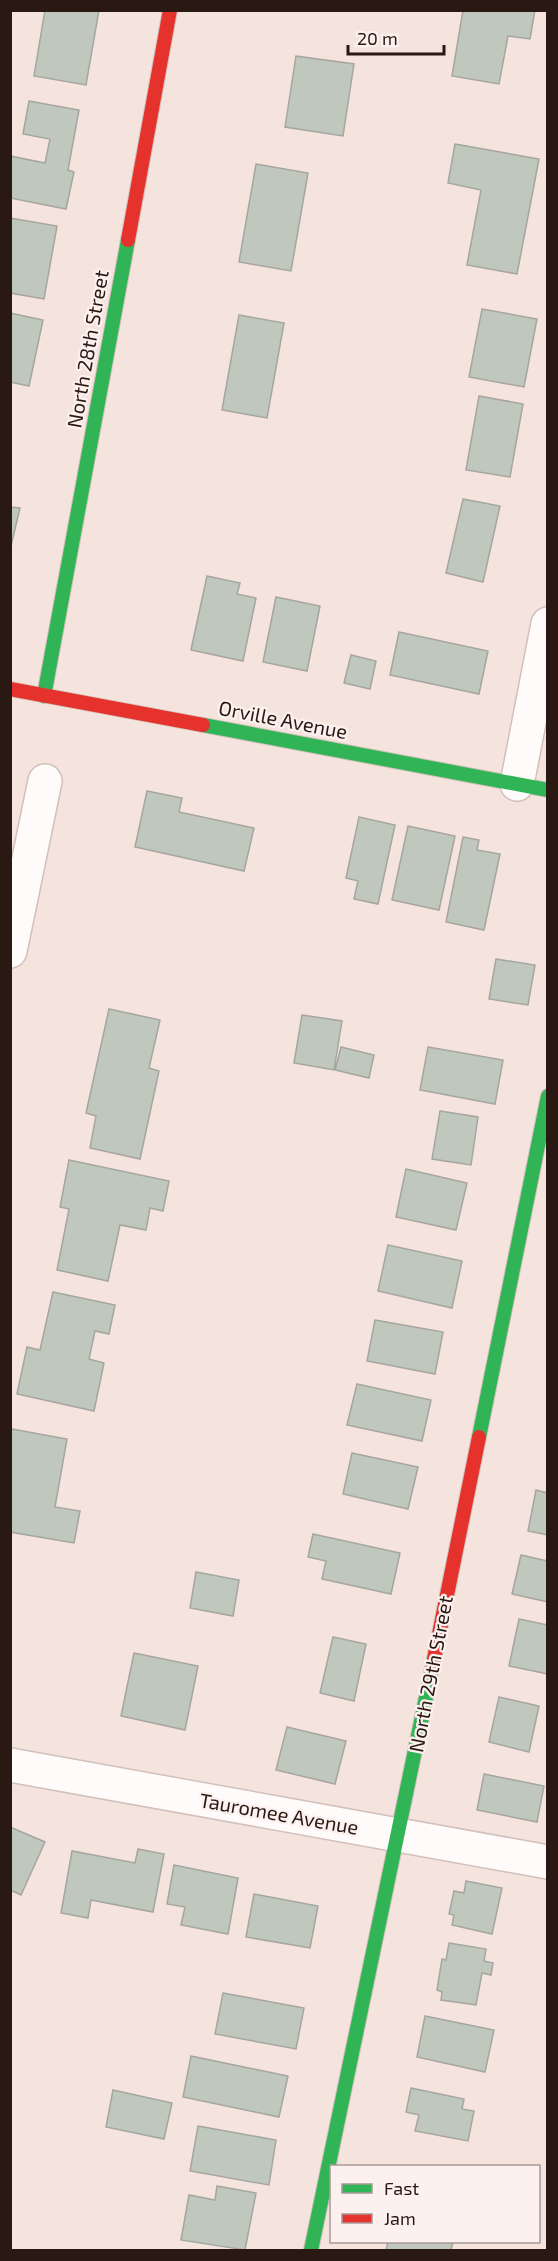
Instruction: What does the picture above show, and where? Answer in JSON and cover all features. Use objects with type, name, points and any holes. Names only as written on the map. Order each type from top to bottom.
[{"type":"street","name":"North 28th Street","points":[[44,696],[170,10]]},
{"type":"street","points":[[532,787],[548,624]]},
{"type":"street","name":"Orville Avenue","points":[[10,689],[532,787]]},
{"type":"street","points":[[10,951],[45,781]]},
{"type":"street","name":"North 29th Street","points":[[310,2250],[398,1835],[548,1096]]},
{"type":"street","name":"Tauromee Avenue","points":[[10,1765],[548,1862]]},
{"type":"building","points":[[45,10],[99,10],[86,85],[34,76]]},
{"type":"building","points":[[463,10],[535,10],[530,39],[508,36],[499,84],[452,76]]},
{"type":"building","points":[[296,56],[354,64],[343,136],[285,127]]},
{"type":"building","points":[[29,101],[79,110],[68,170],[74,172],[66,209],[10,198],[10,156],[45,163],[50,139],[23,134]]},
{"type":"building","points":[[455,144],[539,159],[517,274],[467,265],[481,190],[448,183]]},
{"type":"building","points":[[256,164],[308,173],[291,271],[239,262]]},
{"type":"building","points":[[10,218],[57,226],[44,299],[10,293]]},
{"type":"building","points":[[482,309],[537,319],[524,387],[469,377]]},
{"type":"building","points":[[10,313],[43,320],[29,386],[10,382]]},
{"type":"building","points":[[239,315],[284,323],[267,418],[222,410]]},
{"type":"building","points":[[479,396],[523,404],[510,477],[466,470]]},
{"type":"building","points":[[463,499],[500,506],[483,582],[446,573]]},
{"type":"building","points":[[10,507],[20,508],[10,550]]},
{"type":"building","points":[[207,576],[240,583],[237,594],[256,598],[243,661],[191,650]]},
{"type":"building","points":[[276,597],[320,606],[307,671],[263,662]]},
{"type":"building","points":[[399,632],[488,651],[479,694],[390,675]]},
{"type":"building","points":[[351,655],[376,661],[370,689],[344,683]]},
{"type":"building","points":[[147,791],[182,798],[179,812],[254,828],[244,871],[135,847]]},
{"type":"building","points":[[359,817],[395,825],[378,904],[354,899],[358,881],[346,878]]},
{"type":"building","points":[[408,826],[455,836],[439,910],[392,900]]},
{"type":"building","points":[[463,837],[479,840],[477,850],[500,854],[484,930],[446,922]]},
{"type":"building","points":[[496,959],[535,965],[528,1005],[489,999]]},
{"type":"building","points":[[109,1009],[160,1020],[149,1068],[159,1071],[140,1159],[90,1148],[96,1116],[86,1113]]},
{"type":"building","points":[[302,1015],[342,1021],[334,1070],[294,1063]]},
{"type":"building","points":[[341,1047],[374,1055],[369,1078],[335,1070]]},
{"type":"building","points":[[428,1047],[503,1060],[495,1104],[420,1090]]},
{"type":"building","points":[[440,1111],[478,1117],[471,1165],[432,1159]]},
{"type":"building","points":[[69,1160],[169,1181],[163,1211],[150,1208],[146,1230],[120,1225],[108,1281],[57,1270],[69,1209],[60,1207]]},
{"type":"building","points":[[406,1169],[467,1183],[456,1230],[396,1217]]},
{"type":"building","points":[[388,1245],[462,1261],[452,1308],[378,1291]]},
{"type":"building","points":[[53,1292],[115,1305],[109,1334],[95,1331],[89,1359],[104,1363],[94,1411],[17,1394],[27,1347],[40,1350]]},
{"type":"building","points":[[375,1320],[443,1332],[435,1374],[367,1361]]},
{"type":"building","points":[[357,1384],[431,1400],[422,1441],[347,1425]]},
{"type":"building","points":[[12,1429],[67,1439],[55,1507],[80,1511],[74,1543],[10,1532]]},
{"type":"building","points":[[352,1453],[418,1467],[408,1509],[343,1494]]},
{"type":"building","points":[[536,1490],[548,1493],[548,1535],[528,1531]]},
{"type":"building","points":[[313,1534],[400,1553],[391,1594],[322,1579],[326,1561],[308,1557]]},
{"type":"building","points":[[521,1555],[548,1561],[548,1602],[512,1594]]},
{"type":"building","points":[[196,1572],[239,1580],[233,1616],[190,1608]]},
{"type":"building","points":[[519,1619],[548,1625],[548,1674],[509,1666]]},
{"type":"building","points":[[333,1637],[366,1644],[354,1701],[320,1693]]},
{"type":"building","points":[[134,1653],[198,1666],[185,1730],[121,1716]]},
{"type":"building","points":[[499,1697],[539,1706],[529,1752],[489,1742]]},
{"type":"building","points":[[287,1727],[346,1741],[335,1784],[276,1770]]},
{"type":"building","points":[[484,1774],[544,1786],[537,1822],[477,1810]]},
{"type":"building","points":[[10,1827],[45,1842],[21,1895],[10,1890]]},
{"type":"building","points":[[138,1849],[164,1854],[153,1912],[91,1900],[88,1918],[61,1913],[72,1851],[135,1863]]},
{"type":"building","points":[[174,1865],[238,1878],[228,1934],[181,1925],[185,1907],[167,1904]]},
{"type":"building","points":[[466,1881],[502,1888],[492,1934],[452,1925],[454,1915],[449,1914],[454,1891],[464,1893]]},
{"type":"building","points":[[254,1894],[318,1906],[310,1948],[246,1937]]},
{"type":"building","points":[[449,1943],[486,1949],[484,1961],[493,1963],[491,1975],[482,1973],[476,2005],[441,2000],[442,1992],[437,1990],[442,1959],[446,1960]]},
{"type":"building","points":[[223,1993],[304,2008],[296,2049],[215,2034]]},
{"type":"building","points":[[425,2016],[494,2030],[485,2072],[417,2057]]},
{"type":"building","points":[[191,2056],[288,2076],[279,2117],[183,2097]]},
{"type":"building","points":[[411,2088],[464,2099],[462,2109],[474,2111],[468,2141],[415,2131],[419,2115],[406,2112]]},
{"type":"building","points":[[113,2090],[172,2103],[164,2139],[106,2127]]},
{"type":"building","points":[[198,2126],[276,2140],[269,2185],[190,2171]]},
{"type":"building","points":[[217,2186],[256,2193],[245,2250],[181,2240],[189,2195],[215,2200]]},
{"type":"building","points":[[388,2243],[453,2243],[451,2250],[386,2250]]},
{"type":"traffic: fast","points":[[44,696],[128,240]]},
{"type":"traffic: fast","points":[[203,725],[548,790]]},
{"type":"traffic: fast","points":[[479,1437],[548,1096]]},
{"type":"traffic: fast","points":[[311,2250],[433,1664]]},
{"type":"traffic: jam","points":[[128,240],[170,10]]},
{"type":"traffic: jam","points":[[10,689],[203,725]]},
{"type":"traffic: jam","points":[[433,1664],[479,1437]]}]
